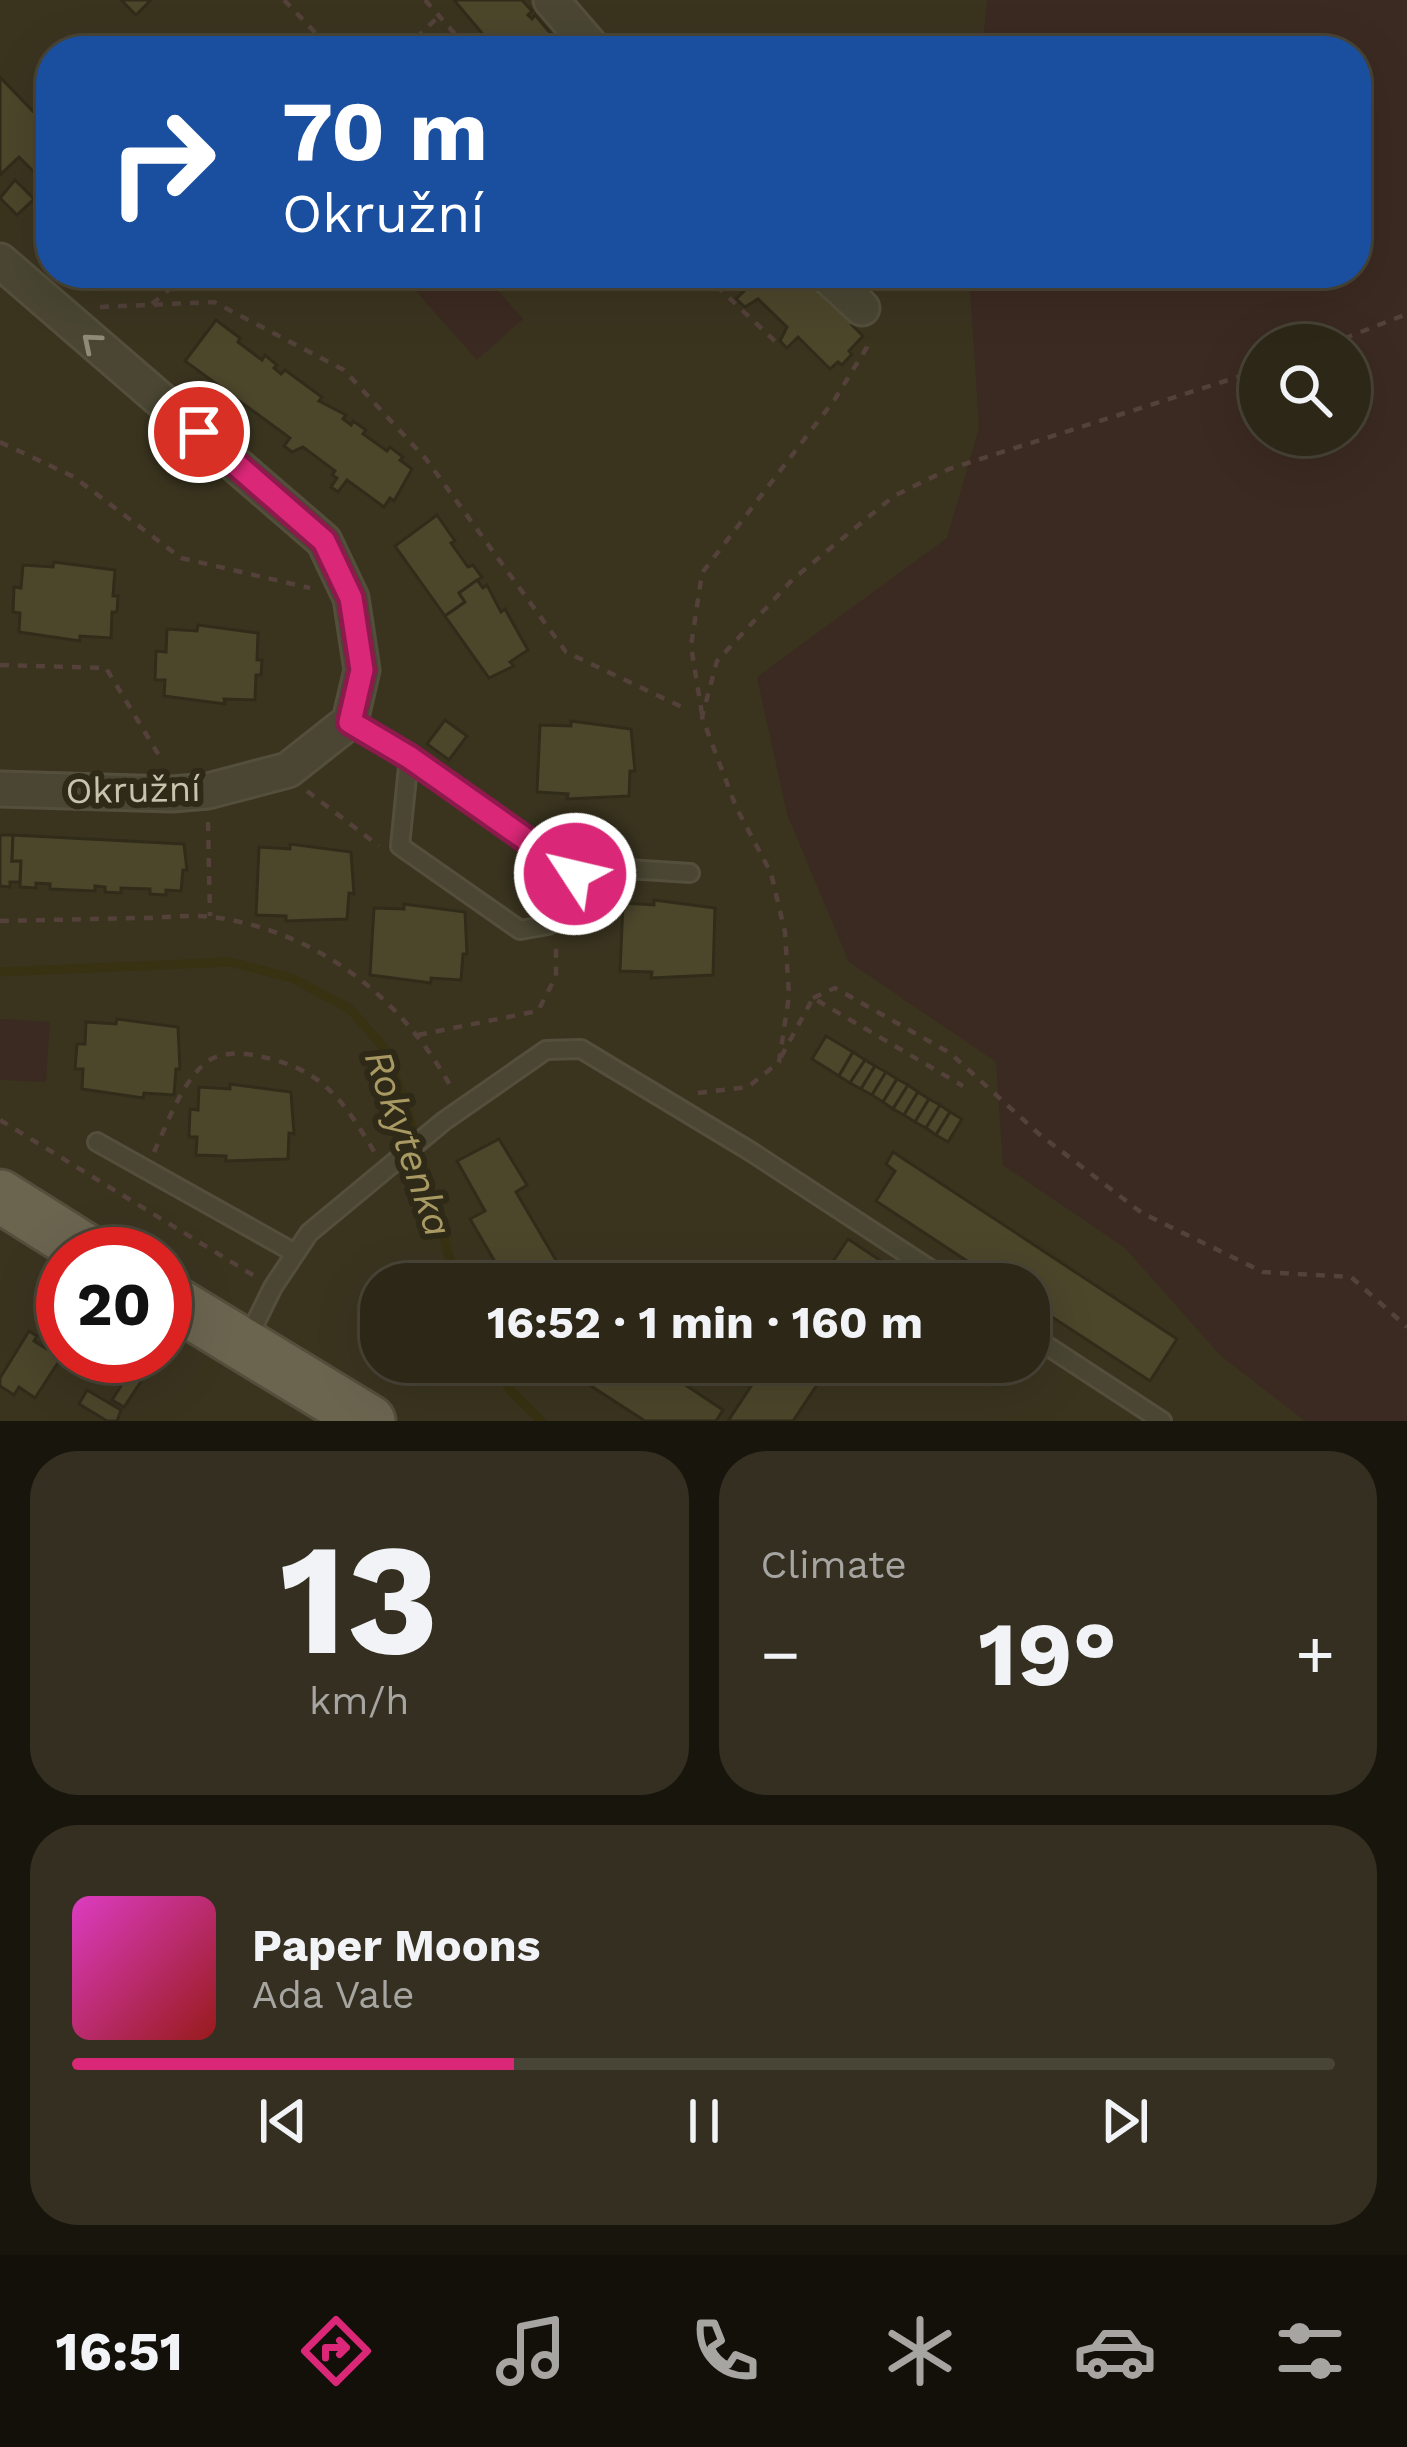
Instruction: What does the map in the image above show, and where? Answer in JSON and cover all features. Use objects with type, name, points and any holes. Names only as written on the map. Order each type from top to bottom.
[{"type":"main road","points":[[0,1196],[49,1227]]},
{"type":"main road","points":[[192,1313],[351,1416]]},
{"type":"street","points":[[551,0],[582,36]]},
{"type":"street","points":[[0,261],[324,541],[351,598],[362,670],[350,722]]},
{"type":"street","points":[[840,288],[862,308]]},
{"type":"street","name":"Okružní","points":[[0,789],[208,791],[288,770],[350,722]]},
{"type":"lane","points":[[350,722],[409,757],[575,874],[575,907],[548,925],[520,930],[400,846],[409,757]]},
{"type":"lane","points":[[577,889],[628,869],[690,873]]},
{"type":"lane","points":[[245,1345],[273,1287],[309,1233],[388,1165],[546,1050],[580,1049],[919,1263]]},
{"type":"lane","points":[[97,1142],[295,1253]]},
{"type":"lane","points":[[1050,1348],[1162,1421]]},
{"type":"path","points":[[284,0],[319,36]]},
{"type":"path","points":[[425,0],[457,36]]},
{"type":"path","points":[[418,36],[439,16]]},
{"type":"path","points":[[152,304],[171,288]]},
{"type":"path","points":[[719,288],[780,346]]},
{"type":"path","points":[[70,325],[94,307],[214,302],[344,370],[425,459],[566,652],[684,708]]},
{"type":"path","points":[[778,1061],[789,996],[785,932],[771,873],[736,807],[702,717],[691,646],[702,573],[835,399],[867,346],[862,308]]},
{"type":"path","points":[[1371,328],[1407,314]]},
{"type":"path","points":[[702,717],[717,662],[793,579],[893,496],[950,469],[1239,377]]},
{"type":"path","points":[[0,442],[74,477],[181,558],[351,598]]},
{"type":"path","points":[[0,665],[106,668],[165,764]]},
{"type":"path","points":[[302,787],[395,858]]},
{"type":"path","points":[[208,791],[210,916]]},
{"type":"path","points":[[0,921],[210,916],[276,931],[342,964],[391,1005],[418,1035],[462,1108]]},
{"type":"path","points":[[418,1035],[538,1011],[556,976],[556,940],[544,944]]},
{"type":"path","points":[[660,1097],[748,1087],[778,1061],[813,998],[835,988],[950,1053],[1040,1134],[1142,1213],[1263,1272],[1351,1277],[1407,1327]]},
{"type":"path","points":[[813,998],[963,1086]]},
{"type":"path","points":[[146,1168],[188,1081],[209,1059],[242,1053],[290,1062],[318,1078],[348,1107],[388,1165]]},
{"type":"path","points":[[0,1120],[273,1287]]},
{"type":"shaded area","points":[[987,0],[1407,0],[1407,1421],[1305,1421],[1220,1355],[1125,1248],[1003,1165],[996,1062],[849,962],[787,814],[757,677],[947,538],[979,428],[970,288],[1371,288],[1371,36],[983,36]]},
{"type":"shaded area","points":[[413,288],[495,288],[523,319],[477,360]]},
{"type":"shaded area","points":[[0,1019],[50,1022],[46,1082],[0,1080]]},
{"type":"building","points":[[121,0],[151,0],[136,15]]},
{"type":"building","points":[[454,0],[522,0],[532,11],[528,15],[532,19],[535,15],[553,36],[484,36]]},
{"type":"building","points":[[0,77],[36,114],[36,168],[33,171],[19,157],[0,175]]},
{"type":"building","points":[[15,180],[34,199],[17,215],[0,198]]},
{"type":"building","points":[[747,288],[821,288],[820,293],[855,322],[852,325],[863,336],[842,365],[838,362],[830,369],[798,337],[787,348],[780,341],[787,327],[758,299],[745,307],[736,299]]},
{"type":"building","points":[[216,320],[262,360],[265,355],[281,374],[285,370],[322,397],[319,401],[346,415],[343,419],[351,425],[353,421],[366,430],[363,434],[403,457],[400,460],[412,469],[394,501],[390,498],[384,507],[347,480],[338,492],[331,487],[337,478],[332,475],[335,471],[303,447],[292,452],[284,446],[290,438],[234,397],[226,399],[218,393],[222,388],[185,361]]},
{"type":"building","points":[[437,515],[468,567],[473,565],[482,577],[459,593],[465,602],[445,616],[395,546]]},
{"type":"building","points":[[54,562],[115,570],[113,596],[118,596],[111,638],[80,636],[80,641],[19,632],[20,613],[13,612],[14,587],[21,588],[23,565],[53,567]]},
{"type":"building","points":[[477,580],[483,588],[487,585],[501,612],[505,609],[528,650],[510,662],[514,666],[489,678],[445,616],[465,602],[459,593]]},
{"type":"building","points":[[198,625],[258,633],[257,660],[262,660],[255,700],[224,699],[225,704],[164,696],[165,680],[155,680],[156,651],[166,652],[167,629],[197,631]]},
{"type":"building","points":[[445,720],[467,736],[449,760],[427,744]]},
{"type":"building","points":[[571,721],[631,729],[635,771],[630,771],[629,796],[567,799],[568,794],[537,792],[540,725],[571,726]]},
{"type":"building","points":[[0,835],[13,835],[12,861],[21,861],[20,882],[10,882],[10,887],[0,886]]},
{"type":"building","points":[[13,835],[184,844],[187,870],[183,870],[181,891],[166,890],[166,895],[150,894],[150,889],[121,888],[121,893],[95,886],[95,891],[50,889],[50,884],[36,883],[36,888],[20,887],[21,861],[12,861]]},
{"type":"building","points":[[290,844],[351,852],[354,894],[349,893],[347,919],[286,921],[286,916],[256,915],[259,847],[290,849]]},
{"type":"building","points":[[654,900],[715,908],[713,975],[651,978],[652,972],[620,971],[623,903],[654,905]]},
{"type":"building","points":[[404,904],[465,912],[467,954],[463,954],[461,980],[431,978],[431,983],[370,975],[374,908],[404,909]]},
{"type":"building","points":[[117,1019],[178,1027],[180,1069],[176,1069],[174,1095],[144,1093],[143,1098],[82,1089],[83,1069],[75,1069],[77,1044],[85,1044],[86,1022],[116,1024]]},
{"type":"building","points":[[826,1036],[853,1052],[839,1076],[812,1059]]},
{"type":"building","points":[[853,1052],[865,1060],[850,1083],[839,1076]]},
{"type":"building","points":[[865,1060],[875,1066],[861,1089],[850,1083]]},
{"type":"building","points":[[875,1066],[886,1072],[872,1095],[861,1089]]},
{"type":"building","points":[[886,1072],[897,1079],[883,1102],[872,1095]]},
{"type":"building","points":[[897,1079],[908,1085],[893,1109],[883,1102]]},
{"type":"building","points":[[230,1084],[291,1092],[294,1134],[289,1133],[288,1159],[226,1161],[226,1156],[196,1155],[197,1137],[189,1137],[190,1109],[198,1110],[199,1087],[230,1089]]},
{"type":"building","points":[[908,1085],[918,1092],[904,1115],[893,1109]]},
{"type":"building","points":[[918,1092],[929,1099],[915,1122],[904,1115]]},
{"type":"building","points":[[929,1099],[940,1105],[926,1128],[915,1122]]},
{"type":"building","points":[[940,1105],[950,1112],[936,1135],[926,1128]]},
{"type":"building","points":[[950,1112],[962,1119],[948,1142],[936,1135]]},
{"type":"building","points":[[499,1139],[527,1185],[516,1192],[558,1263],[496,1263],[470,1219],[485,1211],[457,1161]]},
{"type":"building","points":[[893,1152],[1177,1339],[1150,1381],[1050,1316],[1050,1263],[970,1263],[876,1201],[895,1171],[886,1164]]},
{"type":"building","points":[[848,1239],[884,1263],[832,1263]]},
{"type":"building","points":[[29,1331],[36,1335],[36,1383],[45,1383],[35,1398],[19,1387],[14,1395],[0,1386],[0,1378]]},
{"type":"building","points":[[123,1383],[140,1383],[124,1407],[112,1400]]},
{"type":"building","points":[[586,1383],[682,1383],[723,1410],[716,1421],[645,1421]]},
{"type":"building","points":[[753,1383],[818,1383],[793,1421],[728,1421]]},
{"type":"building","points":[[87,1390],[121,1410],[117,1421],[107,1421],[79,1404]]},
{"type":"waterway","name":"Rokytenka","points":[[0,972],[230,962],[292,978],[350,1009],[384,1048],[405,1102],[451,1263]]},
{"type":"waterway","name":"Rokytenka","points":[[506,1383],[541,1421]]},
{"type":"route","points":[[199,432],[324,541],[351,598],[362,670],[350,722],[409,757],[575,874]]}]
